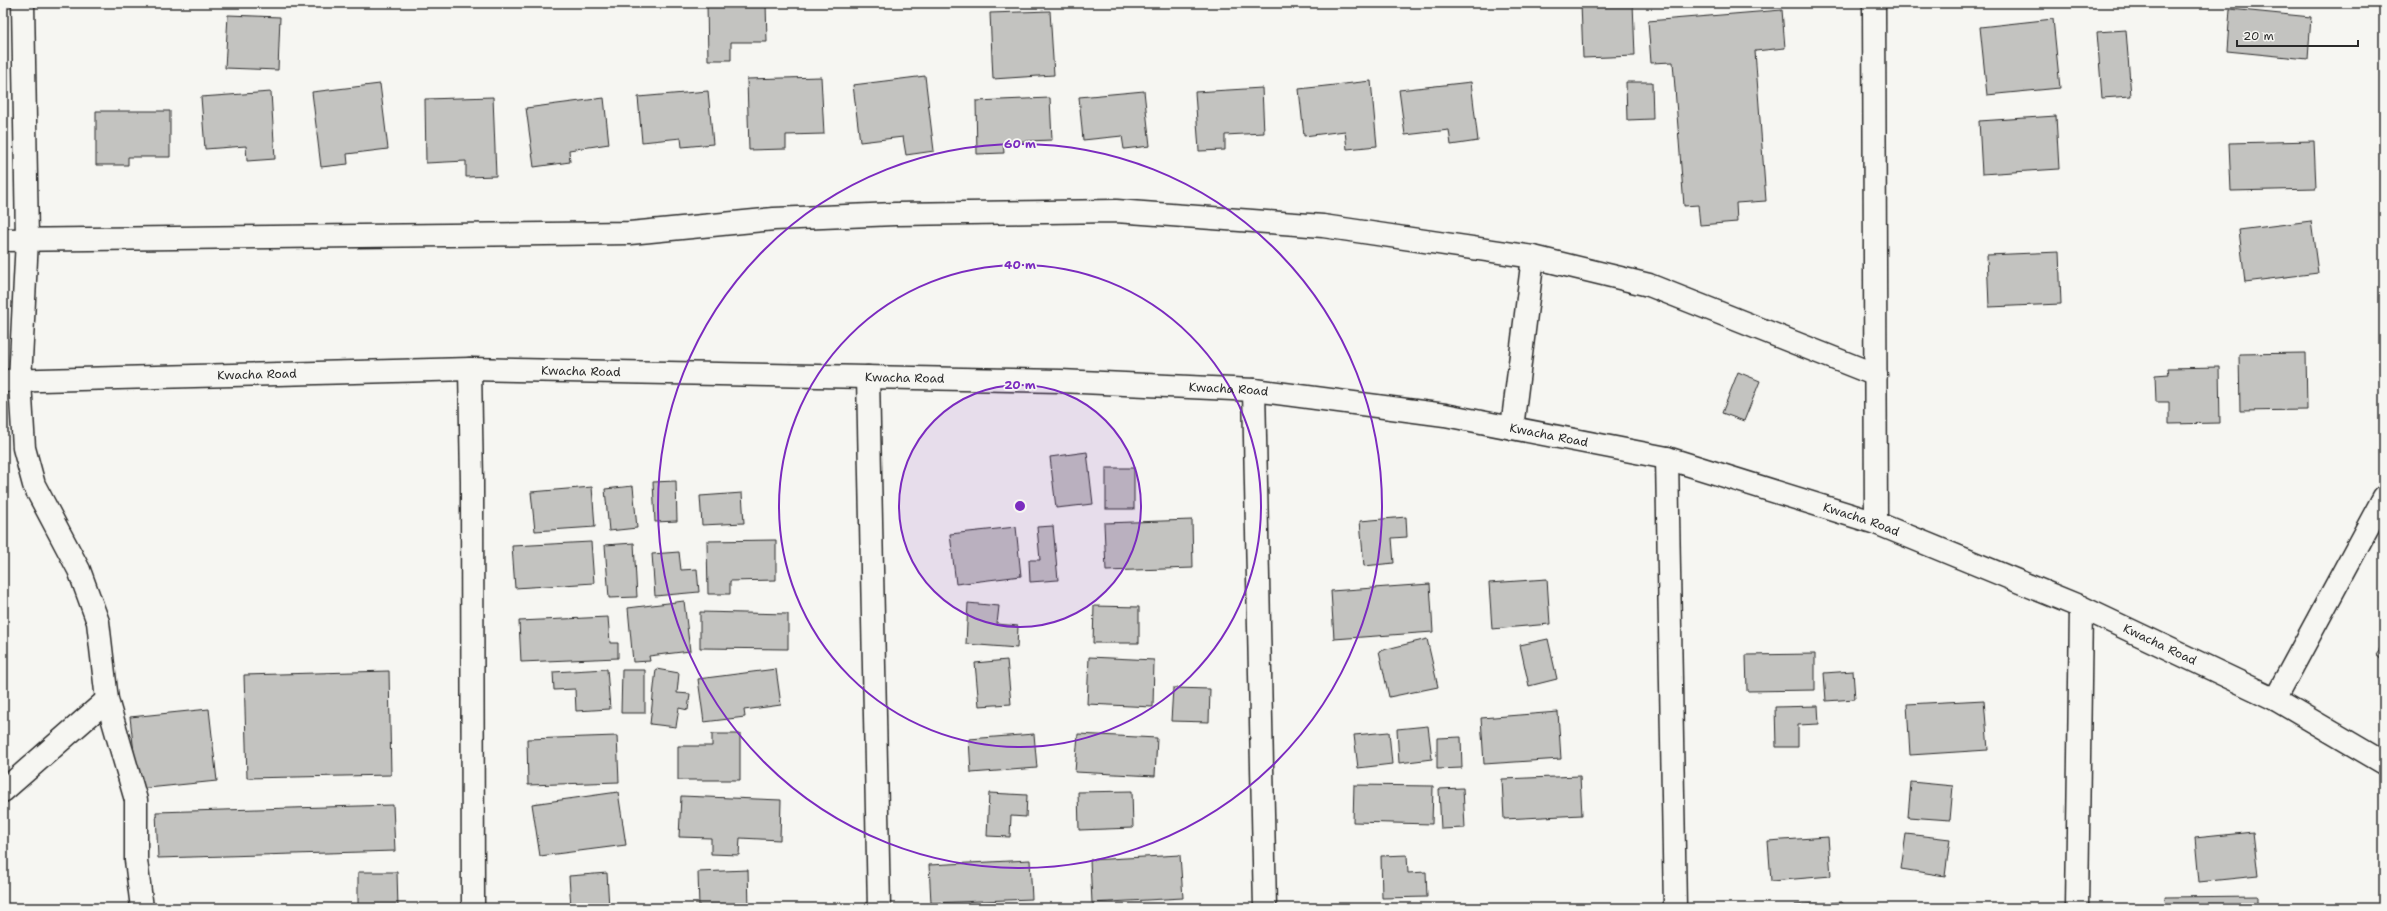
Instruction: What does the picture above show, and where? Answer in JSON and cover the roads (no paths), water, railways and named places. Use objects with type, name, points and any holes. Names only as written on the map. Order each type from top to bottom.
[{"type":"street","points":[[23,3],[27,239],[11,381],[27,464],[34,485],[79,570],[98,622],[107,700],[136,800],[136,860],[142,908]]},
{"type":"street","points":[[1874,3],[1876,523]]},
{"type":"street","points":[[3,240],[630,234],[774,219],[895,214],[1116,211],[1324,226],[1533,257],[1649,285],[1876,375]]},
{"type":"street","points":[[1512,428],[1533,257]]},
{"type":"street","points":[[470,369],[472,482],[473,908]]},
{"type":"street","name":"Kwacha Road","points":[[11,381],[470,369],[1060,381],[1254,390],[1445,415],[1667,458],[1876,523],[2081,607],[2275,699],[2384,763]]},
{"type":"street","points":[[868,377],[879,908]]},
{"type":"street","points":[[1254,390],[1265,908]]},
{"type":"street","points":[[1667,458],[1675,908]]},
{"type":"street","points":[[2275,699],[2384,497]]},
{"type":"street","points":[[2077,908],[2081,607]]},
{"type":"street","points":[[3,791],[107,700]]}]
